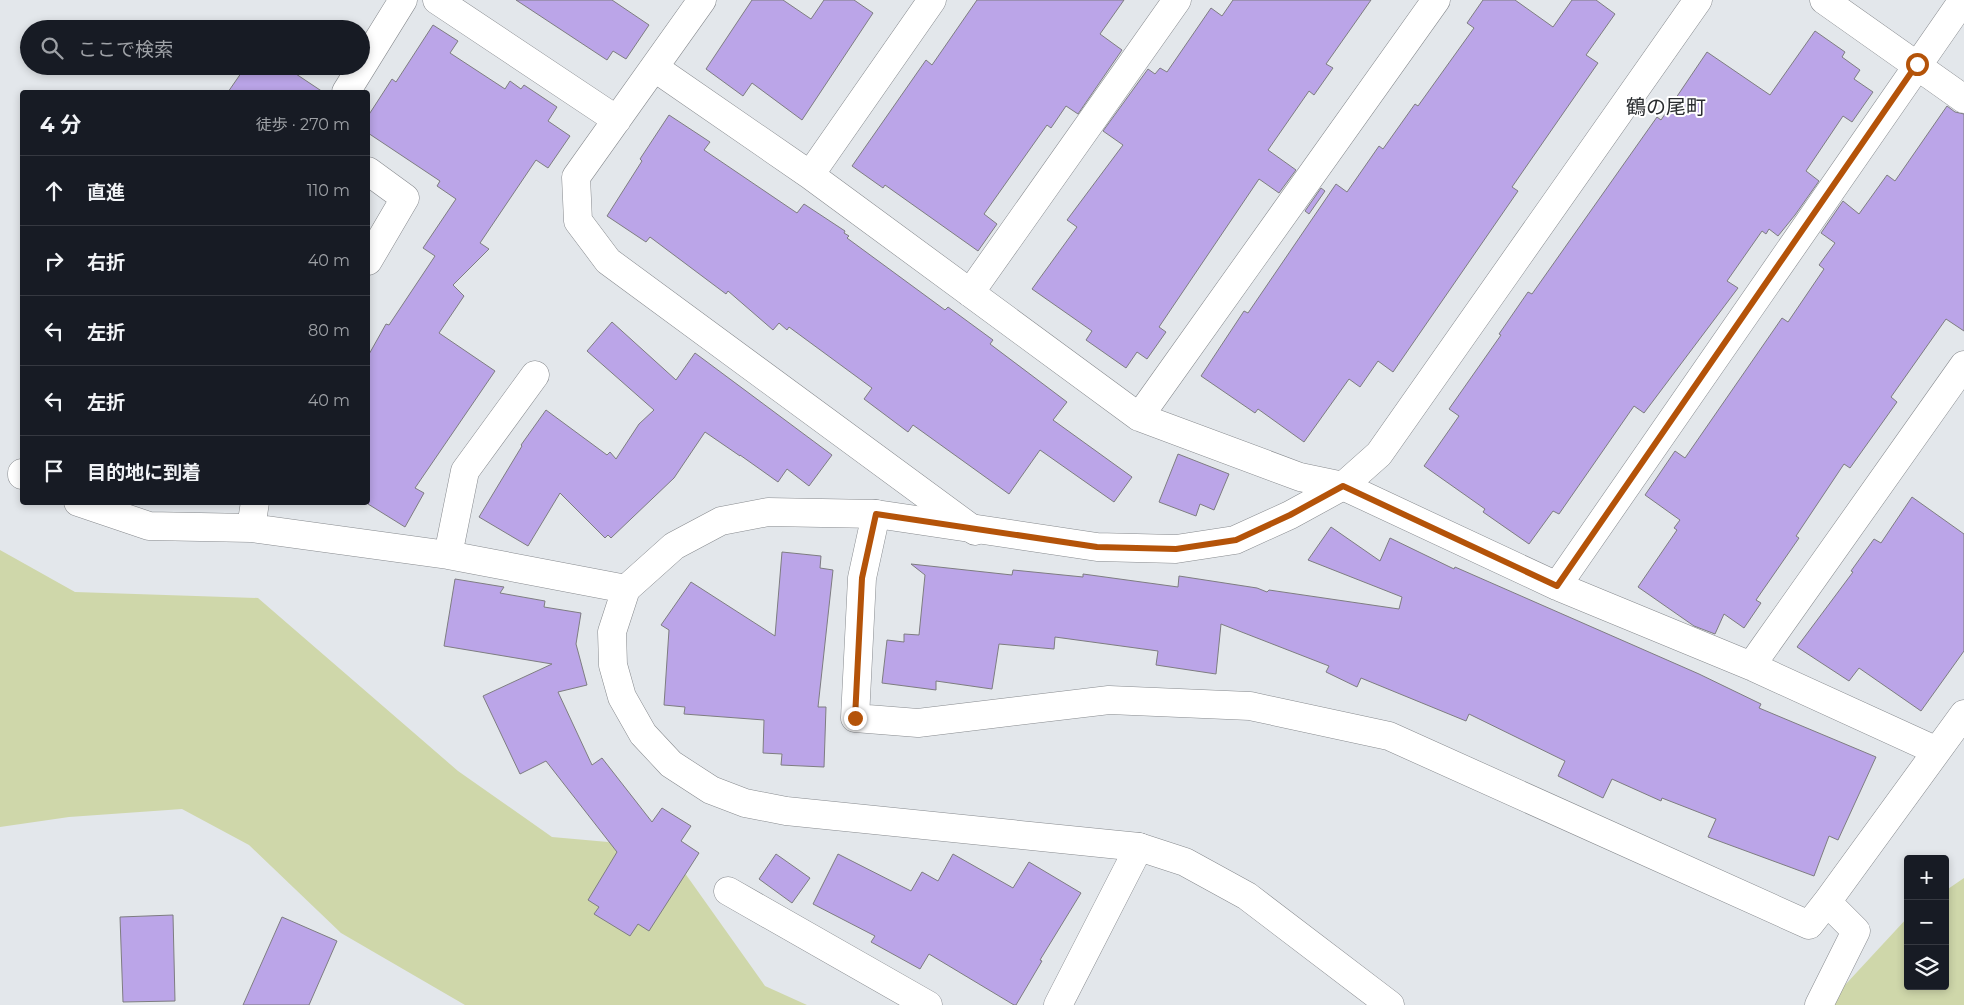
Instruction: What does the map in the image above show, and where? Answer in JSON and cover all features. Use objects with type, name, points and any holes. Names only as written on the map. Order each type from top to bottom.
[{"type":"street","points":[[370,53],[403,0]]},
{"type":"street","points":[[437,0],[617,120]]},
{"type":"street","points":[[702,0],[576,177],[578,221],[608,261],[975,530]]},
{"type":"street","points":[[810,175],[932,0]]},
{"type":"street","points":[[970,293],[1177,0]]},
{"type":"street","points":[[1139,417],[1436,0]]},
{"type":"street","points":[[1390,1005],[1247,896],[1185,862],[1139,847],[786,811],[745,803],[711,790],[671,764],[643,734],[622,697],[613,665],[612,632],[626,589],[674,546],[721,521],[768,512],[876,514],[1097,547],[1176,549],[1236,540],[1290,515],[1343,486],[1379,454],[1698,0]]},
{"type":"street","points":[[1824,0],[1964,99]]},
{"type":"street","points":[[1557,586],[1963,0]]},
{"type":"street","points":[[655,68],[810,175],[1139,417],[1300,477],[1343,486],[1557,586],[1751,666],[1937,751]]},
{"type":"street","points":[[347,90],[357,75]]},
{"type":"street","points":[[370,172],[405,198],[370,258]]},
{"type":"street","points":[[1751,666],[1964,365]]},
{"type":"street","points":[[448,554],[465,471],[536,375]]},
{"type":"street","points":[[87,505],[149,526],[253,515],[626,589]]},
{"type":"street","points":[[876,514],[862,578],[855,718],[918,723],[1109,700],[1250,706],[1389,736],[1808,924],[1827,902],[1964,714]]},
{"type":"street","points":[[1058,1005],[1139,847]]},
{"type":"street","points":[[728,891],[928,1005]]},
{"type":"street","points":[[1819,1005],[1856,931],[1827,902]]},
{"type":"green space","points":[[0,550],[75,592],[258,598],[458,771],[552,837],[608,842],[682,869],[765,986],[807,1005],[465,1005],[341,933],[249,845],[182,809],[69,817],[0,827]]},
{"type":"green space","points":[[1964,878],[1964,1005],[1830,1005],[1832,999],[1904,921],[1904,990],[1949,990],[1949,888]]},
{"type":"building","points":[[516,0],[612,0],[649,25],[626,59],[613,51],[607,60]]},
{"type":"building","points":[[752,0],[783,0],[811,19],[824,0],[854,0],[873,13],[802,120],[752,83],[743,96],[706,69]]},
{"type":"building","points":[[977,0],[1124,0],[1100,34],[1122,50],[1078,114],[1066,106],[1051,128],[1047,125],[984,214],[997,224],[978,251],[885,185],[883,188],[852,166],[926,60],[932,65]]},
{"type":"building","points":[[1233,0],[1371,0],[1326,64],[1333,68],[1314,95],[1309,91],[1268,150],[1296,170],[1279,193],[1259,179],[1159,327],[1166,332],[1147,359],[1137,352],[1126,368],[1086,340],[1092,331],[1032,289],[1077,227],[1067,220],[1123,145],[1103,131],[1148,69],[1155,74],[1160,68],[1167,72],[1211,8],[1222,16]]},
{"type":"building","points":[[1483,0],[1515,0],[1553,27],[1572,0],[1596,0],[1615,14],[1586,55],[1598,63],[1512,187],[1518,191],[1393,372],[1378,361],[1360,387],[1349,379],[1304,442],[1258,409],[1255,413],[1201,376],[1244,311],[1248,313],[1336,184],[1347,192],[1379,146],[1383,149],[1415,104],[1418,106],[1474,28],[1467,23]]},
{"type":"building","points":[[433,25],[458,41],[450,53],[505,89],[510,81],[521,89],[524,85],[557,107],[548,121],[570,136],[548,168],[536,160],[480,243],[489,249],[453,285],[464,296],[439,333],[495,371],[415,488],[424,493],[405,527],[370,505],[370,352],[386,324],[389,325],[435,256],[423,248],[456,199],[437,186],[440,181],[370,134],[370,113],[392,79],[396,82]]},
{"type":"building","points":[[1815,31],[1845,52],[1842,57],[1860,70],[1854,79],[1873,92],[1852,122],[1843,116],[1806,171],[1819,181],[1795,215],[1778,236],[1769,229],[1766,234],[1762,231],[1727,281],[1738,288],[1644,413],[1634,406],[1559,514],[1553,511],[1529,544],[1483,512],[1485,509],[1424,466],[1459,416],[1449,409],[1501,335],[1499,334],[1528,292],[1532,294],[1657,117],[1661,120],[1707,52],[1770,95]]},
{"type":"building","points":[[240,75],[298,75],[320,90],[229,90]]},
{"type":"building","points":[[1947,106],[1955,112],[1964,114],[1964,331],[1946,319],[1891,397],[1897,402],[1850,468],[1844,464],[1796,536],[1799,538],[1756,600],[1761,603],[1744,628],[1724,614],[1715,634],[1694,626],[1638,587],[1677,530],[1674,528],[1680,520],[1645,495],[1675,451],[1685,458],[1782,318],[1788,322],[1824,269],[1819,265],[1835,243],[1821,233],[1843,201],[1859,214],[1887,175],[1895,181]]},
{"type":"building","points":[[669,115],[710,142],[704,150],[797,213],[804,204],[845,231],[844,233],[849,236],[847,238],[945,310],[948,307],[993,340],[990,344],[1067,402],[1053,420],[1132,477],[1114,502],[1040,450],[1009,494],[913,425],[908,432],[864,399],[872,388],[789,327],[787,330],[779,323],[773,330],[728,291],[726,294],[650,237],[646,242],[607,216],[642,161],[640,159]]},
{"type":"building","points":[[1321,188],[1325,191],[1309,214],[1305,211]]},
{"type":"building","points":[[612,322],[676,380],[695,353],[832,455],[809,486],[787,469],[778,482],[705,432],[674,478],[611,538],[608,535],[605,538],[560,493],[528,546],[479,517],[521,445],[546,410],[607,455],[610,452],[616,459],[639,424],[654,410],[587,351]]},
{"type":"building","points":[[1178,454],[1229,474],[1214,510],[1200,504],[1196,516],[1159,502]]},
{"type":"building","points":[[1912,497],[1964,534],[1964,651],[1921,711],[1859,668],[1849,681],[1797,647],[1853,572],[1851,571],[1874,539],[1881,543]]},
{"type":"building","points":[[1331,527],[1380,561],[1390,538],[1454,569],[1455,567],[1699,674],[1761,704],[1759,708],[1876,757],[1838,840],[1829,836],[1814,876],[1708,837],[1716,819],[1662,798],[1661,801],[1612,779],[1603,798],[1558,776],[1565,761],[1469,714],[1466,721],[1361,678],[1357,687],[1326,672],[1329,666],[1221,624],[1216,674],[1156,665],[1158,651],[1055,637],[1054,649],[999,644],[992,689],[936,681],[936,690],[882,683],[887,640],[904,642],[904,634],[919,635],[925,575],[911,564],[1012,575],[1013,570],[1083,577],[1083,574],[1178,587],[1179,576],[1257,588],[1267,592],[1269,590],[1399,609],[1402,597],[1308,560]]},
{"type":"building","points":[[782,552],[821,556],[820,568],[833,570],[818,707],[826,707],[824,767],[781,765],[782,754],[763,753],[764,720],[684,714],[685,707],[664,705],[669,630],[661,625],[691,582],[775,636]]},
{"type":"building","points":[[455,579],[504,587],[500,593],[545,601],[544,607],[581,613],[576,644],[587,685],[558,692],[592,765],[602,758],[652,822],[662,808],[691,826],[681,841],[699,853],[649,931],[638,924],[630,936],[594,914],[599,907],[588,900],[617,852],[546,761],[520,774],[483,696],[552,664],[444,646]]},
{"type":"building","points":[[776,854],[810,878],[792,903],[759,879]]},
{"type":"building","points":[[838,854],[911,891],[922,872],[938,881],[953,854],[1013,888],[1029,862],[1081,893],[1040,960],[1042,961],[1016,1005],[1014,1005],[929,954],[920,969],[871,942],[875,936],[813,904]]},
{"type":"building","points":[[173,915],[175,1001],[123,1002],[120,917]]},
{"type":"building","points":[[282,917],[337,941],[309,1005],[243,1005]]},
{"type":"district","name":"鶴の尾町","points":[[1666,107]]},
{"type":"route","points":[[855,718],[862,578],[876,514],[1097,547],[1176,549],[1236,540],[1290,515],[1343,486],[1557,586],[1917,64]]}]
